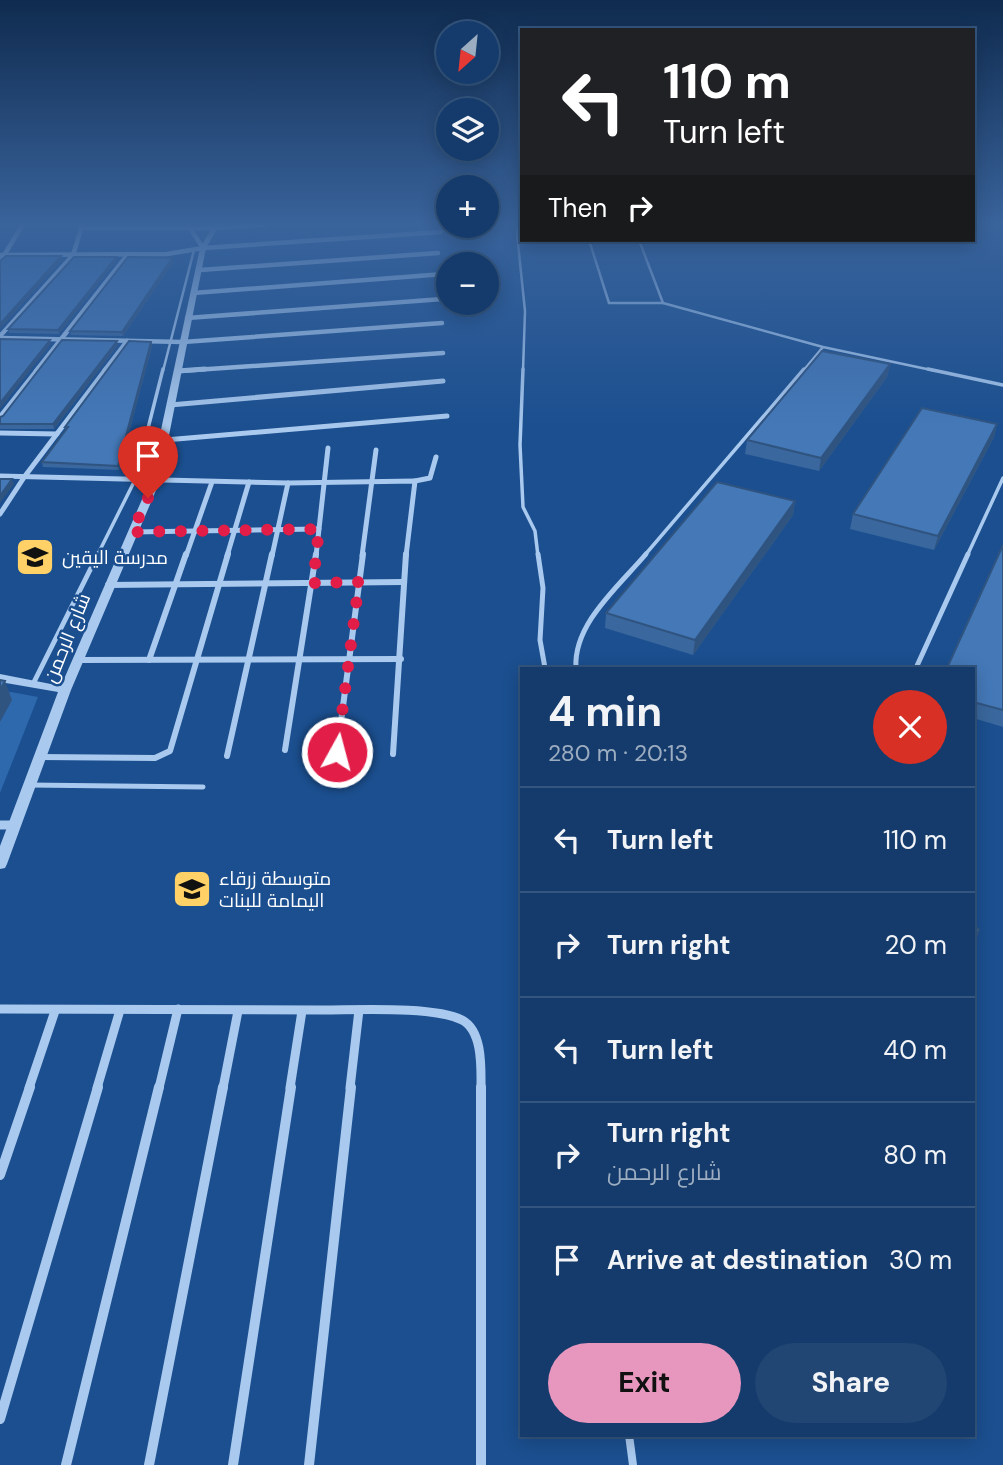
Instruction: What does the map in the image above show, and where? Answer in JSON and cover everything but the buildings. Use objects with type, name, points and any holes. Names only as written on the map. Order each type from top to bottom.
[{"type":"street","points":[[0,337],[39,292]]},
{"type":"street","points":[[0,417],[98,292]]},
{"type":"street","points":[[193,293],[201,292]]},
{"type":"street","name":"شارع الرحمن","points":[[0,864],[65,690],[155,481],[193,293]]},
{"type":"street","points":[[187,318],[436,300]]},
{"type":"street","points":[[0,337],[183,342],[442,323]]},
{"type":"street","points":[[0,514],[24,477],[127,341]]},
{"type":"street","points":[[178,371],[443,353]]},
{"type":"street","points":[[170,405],[443,381]]},
{"type":"street","points":[[165,440],[447,416]]},
{"type":"street","points":[[0,433],[57,434]]},
{"type":"street","points":[[285,750],[313,583],[328,448]]},
{"type":"street","points":[[337,752],[376,450]]},
{"type":"street","points":[[0,476],[288,483],[415,481],[430,478],[436,457]]},
{"type":"street","points":[[393,754],[404,582],[415,481]]},
{"type":"street","points":[[149,660],[212,482]]},
{"type":"street","points":[[40,757],[155,758],[170,751],[249,482]]},
{"type":"street","points":[[227,756],[288,483]]},
{"type":"street","points":[[132,532],[319,529]]},
{"type":"street","points":[[108,585],[404,582]]},
{"type":"street","points":[[78,660],[401,659]]},
{"type":"street","points":[[0,678],[65,690]]},
{"type":"street","points":[[0,825],[14,825]]},
{"type":"street","points":[[0,1009],[359,1010],[434,1013],[464,1020],[474,1033],[481,1059],[481,1465]]},
{"type":"street","points":[[66,1465],[178,1009]]},
{"type":"street","points":[[0,1419],[120,1010]]},
{"type":"street","points":[[309,1465],[359,1010]]},
{"type":"street","points":[[0,1175],[55,1011]]},
{"type":"street","points":[[149,1465],[238,1011]]},
{"type":"street","points":[[233,1465],[302,1011]]},
{"type":"lane","points":[[33,684],[135,480],[185,292]]},
{"type":"lane","points":[[523,292],[525,311],[520,445],[523,507],[536,531],[543,588],[540,640],[545,667]]},
{"type":"lane","points":[[606,292],[609,303],[663,303],[823,347],[1003,385]]},
{"type":"lane","points":[[659,292],[663,303]]},
{"type":"lane","points":[[576,667],[575,652],[592,617],[823,347]]},
{"type":"lane","points":[[916,667],[1003,478]]},
{"type":"lane","points":[[29,785],[203,787]]},
{"type":"lane","points":[[629,1437],[633,1465]]},
{"type":"shaded area","points":[[0,690],[38,697],[0,793]]},
{"type":"place","name":"مدرسة اليقين","points":[[35,557]]},
{"type":"place","name":"متوسطة زرقاء اليمامة للبنات","points":[[192,889]]},
{"type":"route","points":[[148,498],[132,532],[319,529],[313,583],[359,582],[337,752]]}]
